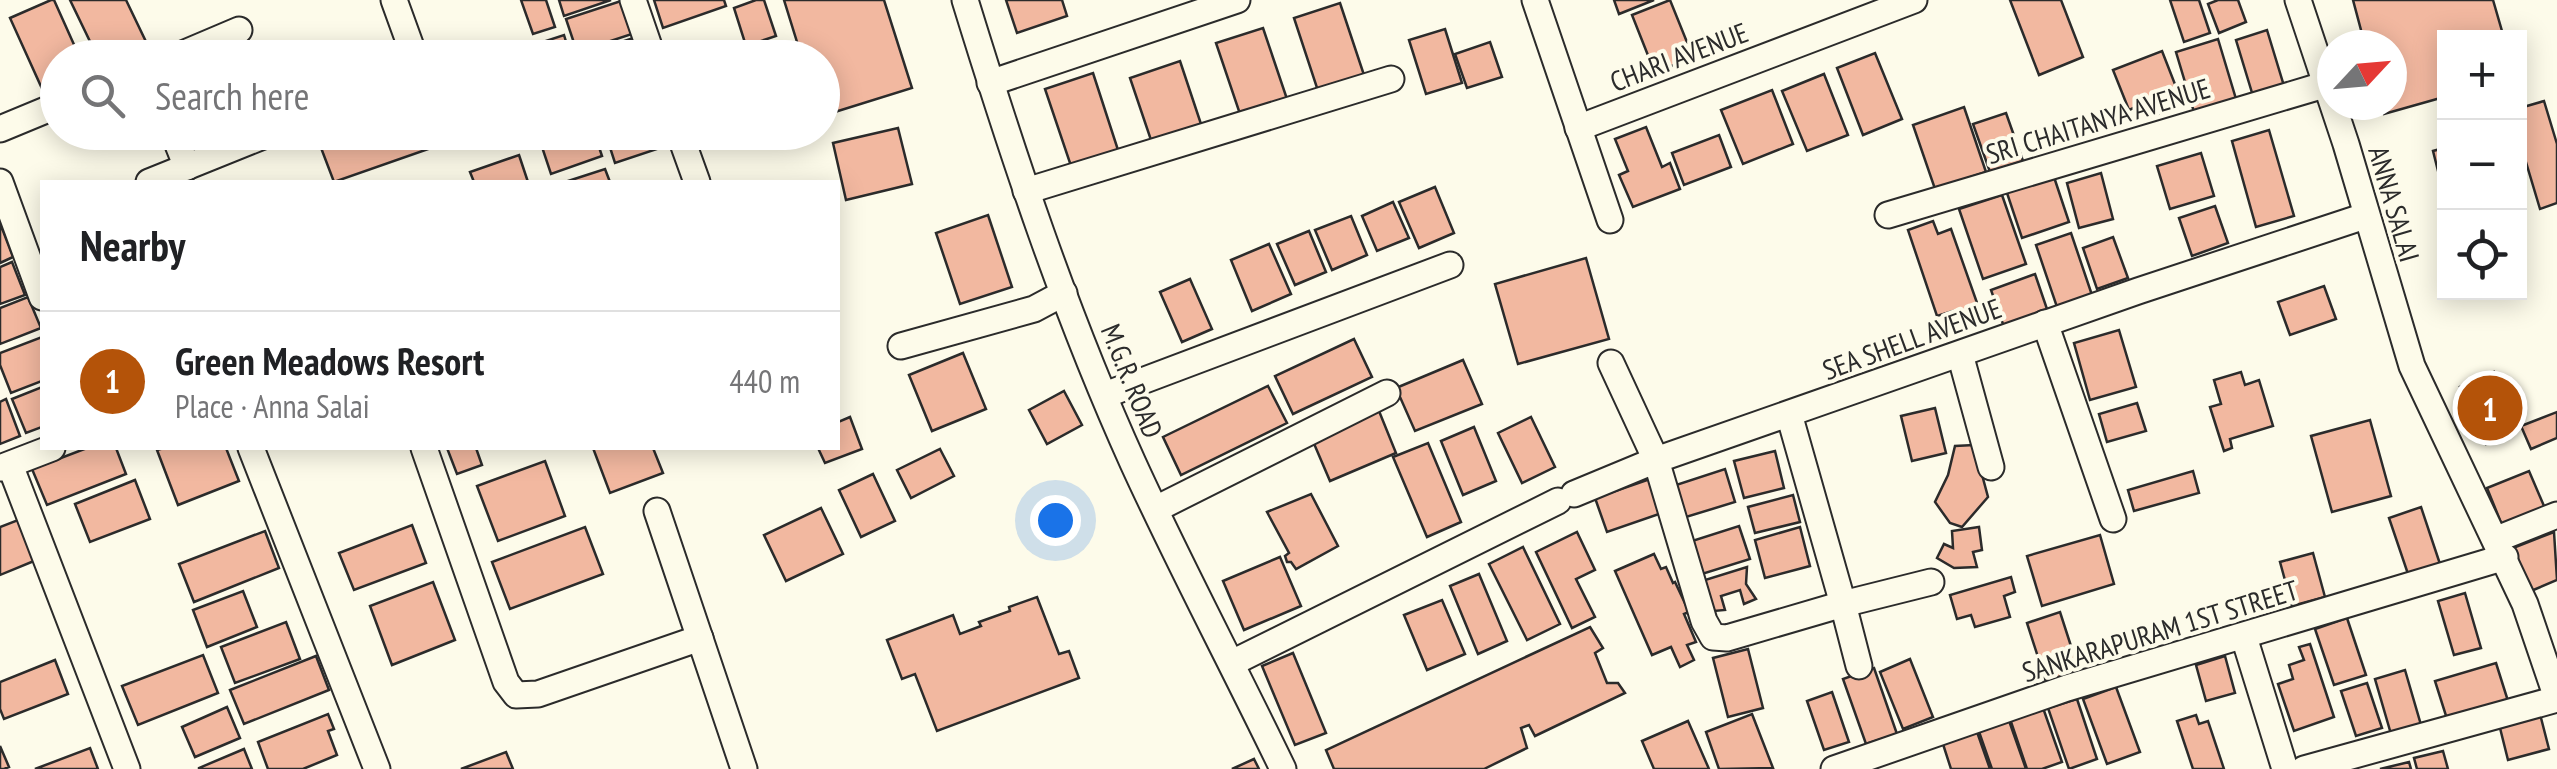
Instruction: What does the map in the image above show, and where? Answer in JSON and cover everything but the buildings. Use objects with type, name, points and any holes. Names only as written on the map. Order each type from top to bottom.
[{"type":"street","points":[[394,0],[408,40]]},
{"type":"street","points":[[633,0],[647,40]]},
{"type":"street","name":"M.G.R. ROAD","points":[[965,0],[1026,191],[1104,395],[1283,769]]},
{"type":"street","points":[[990,83],[1237,0]]},
{"type":"street","points":[[1535,0],[1610,220]]},
{"type":"street","name":"CHARI AVENUE","points":[[1578,128],[1914,0]]},
{"type":"street","name":"ANNA SALAI","points":[[2298,0],[2317,62]]},
{"type":"street","points":[[215,40],[239,30]]},
{"type":"street","points":[[1026,191],[1390,78]]},
{"type":"street","name":"SRI CHAITANYA AVENUE","points":[[1888,215],[2317,87]]},
{"type":"street","points":[[0,128],[40,112]]},
{"type":"street","name":"ANNA SALAI","points":[[2337,120],[2412,366],[2548,646],[2557,698]]},
{"type":"street","points":[[180,150],[186,168]]},
{"type":"street","points":[[154,180],[230,150]]},
{"type":"street","points":[[685,150],[696,180]]},
{"type":"street","points":[[0,182],[32,229],[40,284]]},
{"type":"street","name":"SEA SHELL AVENUE","points":[[1232,663],[1566,497],[1656,460],[2365,216]]},
{"type":"street","points":[[1104,395],[1450,264]]},
{"type":"street","points":[[901,346],[1034,309],[1064,293]]},
{"type":"street","points":[[2044,324],[2113,519]]},
{"type":"street","points":[[1960,354],[1991,468]]},
{"type":"street","points":[[1611,363],[1656,460],[1704,621],[1713,637],[1727,638],[1931,582]]},
{"type":"street","points":[[1156,509],[1387,393]]},
{"type":"street","points":[[1790,414],[1859,666]]},
{"type":"street","points":[[47,450],[5,467],[127,769]]},
{"type":"street","points":[[252,450],[377,769]]},
{"type":"street","points":[[425,450],[506,682],[516,695],[538,694],[700,638]]},
{"type":"street","points":[[657,512],[744,769]]},
{"type":"street","name":"SANKARAPURAM 1ST STREET","points":[[1834,769],[2067,688],[2244,637],[2501,548],[2557,516]]},
{"type":"street","points":[[2244,637],[2285,769]]},
{"type":"street","points":[[2304,769],[2557,698]]},
{"type":"place","name":"Green Meadows Resort","points":[[2490,408]]}]
